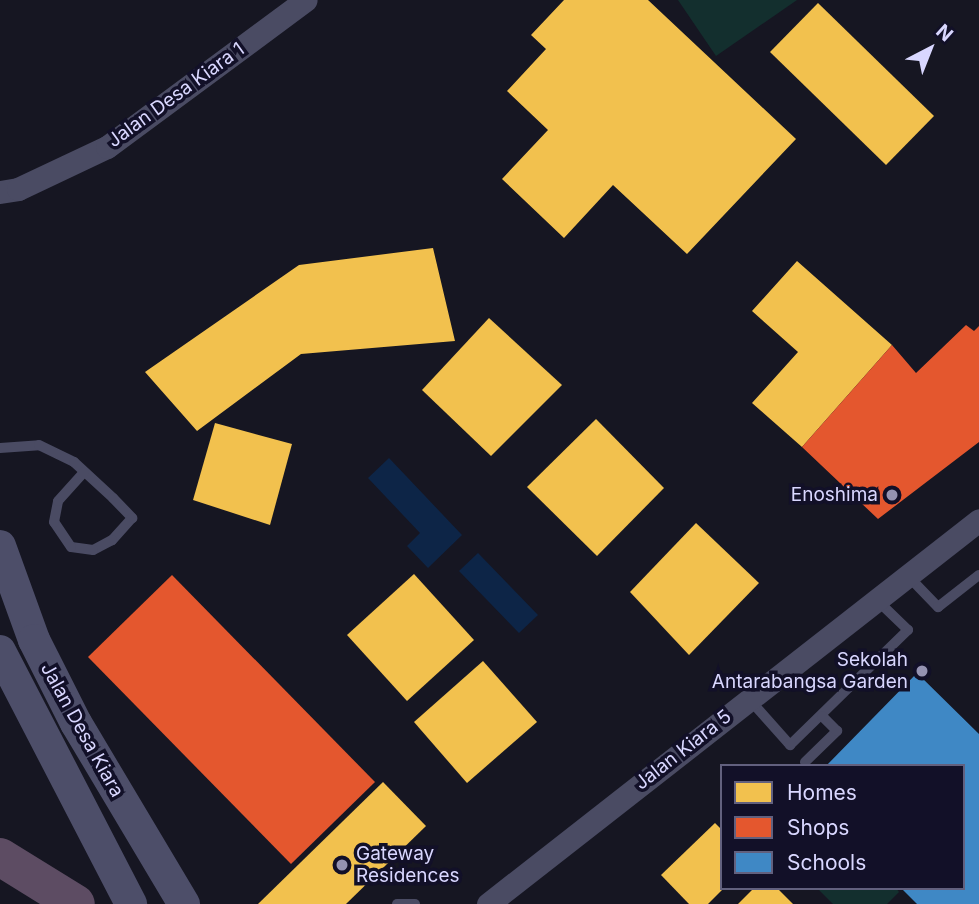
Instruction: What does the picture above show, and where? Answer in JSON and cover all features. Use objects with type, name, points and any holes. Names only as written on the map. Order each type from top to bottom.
[{"type":"highway","points":[[0,857],[76,904]]},
{"type":"main road","name":"Jalan Desa Kiara","points":[[0,546],[34,640],[76,723],[184,904]]},
{"type":"main road","name":"Jalan Desa Kiara","points":[[0,652],[131,904]]},
{"type":"street","name":"Jalan Desa Kiara 1","points":[[0,192],[18,189],[107,147],[306,0]]},
{"type":"street","name":"Jalan Kiara 5","points":[[488,904],[749,699],[909,578],[979,520]]},
{"type":"lane","points":[[0,448],[39,445],[84,472],[132,518],[93,550],[72,547],[63,541],[54,522],[54,511],[84,472]]},
{"type":"lane","points":[[909,578],[938,607],[979,575]]},
{"type":"lane","points":[[749,699],[790,745],[908,630],[877,601]]},
{"type":"lane","points":[[805,762],[837,732],[822,716]]},
{"type":"lane","points":[[397,904],[415,904]]},
{"type":"green space","points":[[678,0],[797,0],[716,56]]},
{"type":"green space","points":[[819,890],[899,892],[887,904],[833,904]]},
{"type":"water","points":[[389,458],[462,535],[428,568],[407,546],[420,533],[368,478]]},
{"type":"water","points":[[478,553],[538,615],[519,633],[459,571]]},
{"type":"building: Homes","points":[[564,0],[648,0],[796,139],[687,254],[613,185],[564,238],[502,179],[548,130],[507,91],[546,49],[531,35]]},
{"type":"building: Homes","points":[[818,3],[934,116],[886,165],[770,52]]},
{"type":"building: Homes","points":[[433,248],[455,341],[301,354],[197,431],[145,372],[299,265]]},
{"type":"building: Homes","points":[[797,261],[892,345],[802,447],[752,403],[798,352],[752,311]]},
{"type":"building: Homes","points":[[489,318],[562,385],[491,456],[422,390]]},
{"type":"building: Homes","points":[[596,419],[664,488],[597,556],[527,487]]},
{"type":"building: Homes","points":[[215,423],[292,444],[270,525],[193,500]]},
{"type":"building: Homes","points":[[696,523],[759,583],[689,655],[630,592]]},
{"type":"building: Homes","points":[[414,574],[474,640],[407,701],[347,635]]},
{"type":"building: Homes","points":[[483,661],[537,722],[467,783],[414,722]]},
{"type":"building: Homes","name":"Gateway Residences","points":[[383,782],[426,826],[346,904],[258,904]]},
{"type":"building: Homes","points":[[715,823],[720,828],[722,890],[708,904],[689,904],[661,875]]},
{"type":"building: Homes","points":[[752,890],[779,890],[793,904],[738,904]]},
{"type":"building: Shops","points":[[966,325],[974,331],[979,326],[979,442],[878,519],[802,447],[892,345],[916,373]]},
{"type":"building: Shops","points":[[172,575],[375,782],[291,864],[88,657]]},
{"type":"building: Schools","points":[[917,673],[979,734],[979,904],[917,904],[903,890],[965,890],[965,764],[828,764]]},
{"type":"place","name":"Enoshima","points":[[892,495]]},
{"type":"place","name":"Sekolah Antarabangsa Garden","points":[[922,671]]},
{"type":"place","name":"Gateway Residences","points":[[342,865]]}]
